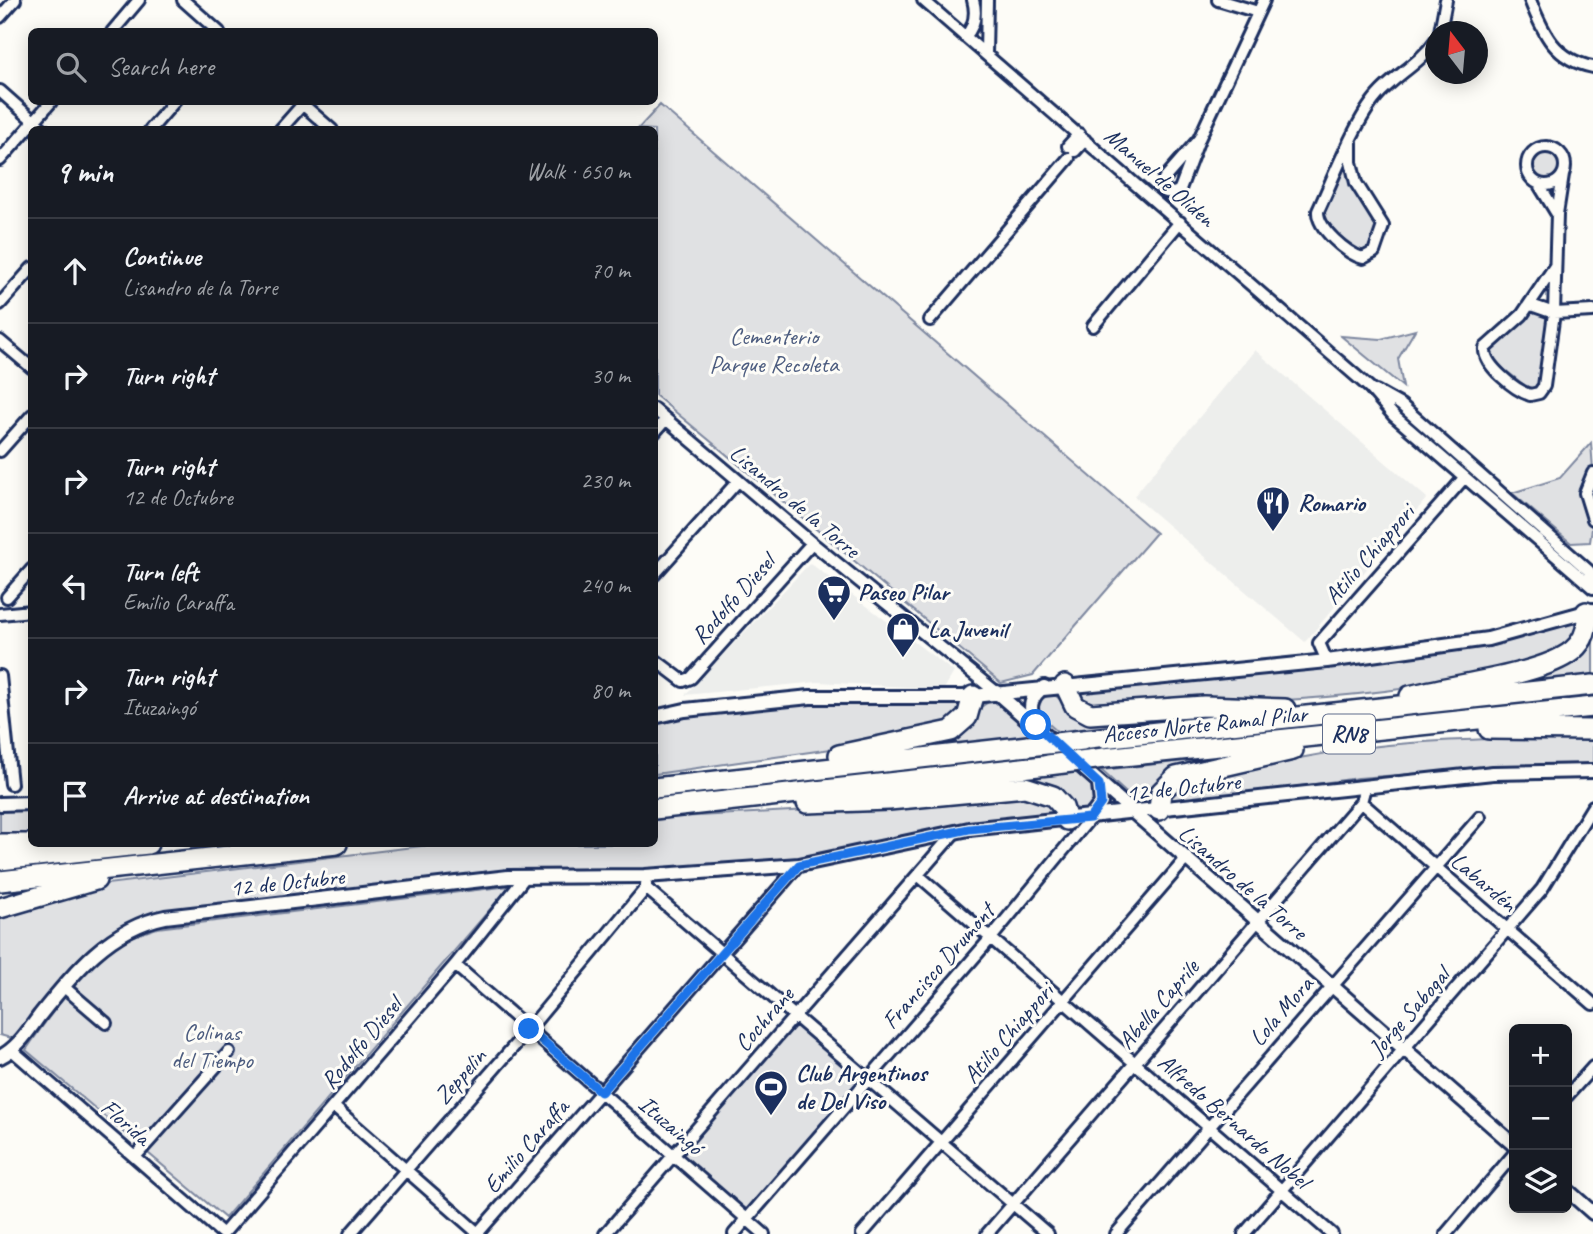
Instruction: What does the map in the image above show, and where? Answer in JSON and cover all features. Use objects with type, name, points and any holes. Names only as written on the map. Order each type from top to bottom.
[{"type":"highway","points":[[1065,685],[1073,704],[1090,714],[1205,706],[1348,712],[1552,661],[1571,652],[1582,640],[1590,611]]},
{"type":"highway","name":"Acceso Norte Ramal Pilar","points":[[658,788],[1593,685]]},
{"type":"highway","points":[[697,783],[938,736],[963,722],[974,696]]},
{"type":"highway","name":"Acceso Norte Ramal Pilar","points":[[658,809],[1593,706]]},
{"type":"highway","points":[[1159,810],[1163,788],[1180,776],[1387,730],[1593,730]]},
{"type":"highway","points":[[711,803],[841,803],[1025,787],[1053,796],[1063,807],[1067,820]]},
{"type":"highway","points":[[0,844],[28,844]]},
{"type":"highway","points":[[0,860],[119,847]]},
{"type":"highway","points":[[0,881],[310,847]]},
{"type":"highway","points":[[0,908],[149,865]]},
{"type":"street","points":[[0,17],[15,0]]},
{"type":"street","points":[[115,28],[139,0]]},
{"type":"street","points":[[183,0],[214,28]]},
{"type":"street","name":"Manuel de Oliden","points":[[923,0],[1370,388],[1394,415],[1464,478],[1593,588]]},
{"type":"street","points":[[965,37],[972,29],[976,11],[973,0]]},
{"type":"street","points":[[986,54],[987,0]]},
{"type":"street","points":[[1218,0],[1258,12]]},
{"type":"street","points":[[1199,139],[1164,179],[1162,186],[1166,192],[1176,193],[1180,189],[1199,139],[1264,0]]},
{"type":"street","points":[[1442,21],[1446,0]]},
{"type":"street","points":[[1530,0],[1542,32],[1554,48],[1574,62],[1593,67]]},
{"type":"street","points":[[1352,142],[1351,162],[1356,183],[1383,226],[1374,252],[1363,258],[1354,254],[1325,230],[1318,216],[1352,142],[1376,97],[1425,53]]},
{"type":"street","points":[[0,92],[40,126]]},
{"type":"street","points":[[30,126],[48,105]]},
{"type":"street","points":[[153,126],[171,105]]},
{"type":"street","points":[[283,126],[299,105]]},
{"type":"street","points":[[303,105],[327,126]]},
{"type":"street","points":[[0,160],[28,128]]},
{"type":"street","points":[[930,320],[1060,168],[1082,137]]},
{"type":"street","points":[[1555,266],[1531,305],[1514,324],[1487,344],[1484,354],[1490,363],[1530,395],[1539,393],[1544,386],[1554,313],[1557,214],[1565,163],[1560,153],[1549,147],[1538,149],[1527,163],[1529,174],[1538,183],[1557,214]]},
{"type":"street","points":[[1538,183],[1549,184],[1563,175]]},
{"type":"street","points":[[1093,326],[1180,222]]},
{"type":"street","points":[[0,304],[28,272]]},
{"type":"street","points":[[1531,305],[1554,313],[1593,311]]},
{"type":"street","points":[[1579,313],[1593,318]]},
{"type":"street","points":[[0,341],[28,365]]},
{"type":"street","name":"Manuel de Oliden","points":[[1370,388],[1401,405],[1589,571],[1593,579]]},
{"type":"street","name":"Lisandro de la Torre","points":[[658,412],[812,543],[1036,725],[1132,814],[1509,1141]]},
{"type":"street","points":[[658,428],[666,419]]},
{"type":"street","points":[[0,452],[28,420]]},
{"type":"street","points":[[1593,473],[1585,492],[1593,519]]},
{"type":"street","name":"Atilio Chiappori","points":[[1327,661],[1319,643],[1464,478]]},
{"type":"street","points":[[658,571],[738,481]]},
{"type":"street","name":"Rodolfo Diesel","points":[[658,662],[683,681],[691,678],[812,543]]},
{"type":"street","points":[[28,572],[3,594],[4,614],[28,611]]},
{"type":"street","points":[[658,716],[697,709],[810,697],[974,696],[1327,661],[1488,639],[1590,611]]},
{"type":"street","points":[[0,676],[11,783]]},
{"type":"street","points":[[1036,725],[1031,704],[1035,694],[1044,687]]},
{"type":"street","name":"12 de Octubre","points":[[0,1057],[13,1051],[64,987],[106,943],[153,919],[526,876],[645,882],[799,865],[955,832],[1493,773],[1593,771]]},
{"type":"street","points":[[1090,818],[1101,803],[1099,784]]},
{"type":"street","points":[[1361,802],[1365,788]]},
{"type":"street","name":"Labardén","points":[[1361,802],[1593,1004]]},
{"type":"street","name":"Abella Caprile","points":[[987,1234],[1361,802]]},
{"type":"street","points":[[0,804],[28,803]]},
{"type":"street","name":"Jorge Sabogal","points":[[1244,1234],[1542,889],[1593,806]]},
{"type":"street","name":"Lola Mora","points":[[1116,1234],[1480,817]]},
{"type":"street","name":"Francisco Drumont","points":[[734,1234],[991,938],[1090,818]]},
{"type":"street","name":"Cochrane","points":[[605,1234],[955,832]]},
{"type":"street","name":"Atilio Chiappori","points":[[862,1234],[1185,860]]},
{"type":"street","name":"Emilio Caraffa","points":[[478,1234],[799,865]]},
{"type":"street","name":"Alfredo Bernardo Nobel","points":[[918,875],[1332,1234]]},
{"type":"street","name":"Rodolfo Diesel","points":[[223,1234],[455,965],[526,876]]},
{"type":"street","points":[[645,882],[1048,1234]]},
{"type":"street","name":"Zeppelin","points":[[351,1234],[529,1029],[645,882]]},
{"type":"street","name":"Ituzaingó","points":[[455,965],[764,1234]]},
{"type":"street","points":[[64,987],[106,1023]]},
{"type":"street","name":"Florida","points":[[0,1043],[13,1051],[223,1234]]},
{"type":"street","points":[[135,1157],[229,1052]]},
{"type":"street","points":[[1572,1090],[1593,1067]]},
{"type":"street","points":[[334,1107],[478,1234]]},
{"type":"street","points":[[1446,1234],[1509,1160]]},
{"type":"street","points":[[1572,1195],[1593,1213]]},
{"type":"shaded area","points":[[1255,350],[1427,498],[1305,642],[1134,496]]},
{"type":"shaded area","name":"Paseo Pilar","points":[[810,563],[954,672],[944,689],[818,682],[685,695]]},
{"type":"green space","name":"Cementerio Parque Recoleta","points":[[660,105],[1156,533],[1033,675],[1001,683],[658,397],[658,126],[641,126]]},
{"type":"green space","points":[[1546,150],[1557,154],[1561,165],[1557,176],[1546,180],[1535,176],[1531,165],[1535,154]]},
{"type":"green space","points":[[1347,164],[1380,228],[1368,252],[1364,253],[1331,230],[1323,220],[1322,210]]},
{"type":"green space","points":[[1538,310],[1548,316],[1549,321],[1540,387],[1533,392],[1490,358],[1488,350],[1529,313]]},
{"type":"green space","points":[[1415,330],[1398,359],[1403,387],[1341,336],[1381,339]]},
{"type":"green space","points":[[1591,443],[1593,469],[1583,484],[1593,522],[1590,542],[1571,543],[1512,493],[1560,478]]},
{"type":"green space","points":[[1573,622],[1579,628],[1567,649],[1477,674],[1408,688],[1274,701],[1087,709],[1077,690],[1312,668],[1482,647]]},
{"type":"green space","points":[[1593,624],[1593,676],[1441,691],[1547,667]]},
{"type":"green space","points":[[1049,695],[1056,696],[1070,708],[1235,713],[1059,733],[1040,716],[1038,709],[1042,699]]},
{"type":"green space","points":[[990,701],[1000,702],[1093,787],[1098,794],[1092,807],[1081,810],[997,781],[1059,773],[1021,738],[880,753],[967,726],[981,707]]},
{"type":"green space","points":[[795,702],[957,703],[961,704],[964,716],[894,740],[658,774],[658,722]]},
{"type":"green space","points":[[1593,736],[1593,764],[1507,767],[1358,778],[1178,803],[1171,798],[1172,787],[1345,750],[1426,742]]},
{"type":"green space","points":[[1251,754],[1158,791],[1148,802],[1135,801],[1101,770]]},
{"type":"green space","points":[[1036,793],[1057,810],[1054,816],[818,859],[645,872],[501,872],[215,905],[147,916],[109,935],[14,1039],[0,1035],[0,912],[107,884],[413,847],[658,847],[658,820],[903,805]]},
{"type":"green space","points":[[28,807],[28,840],[0,841],[0,808]]},
{"type":"green space","name":"Colinas del Tiempo","points":[[510,886],[225,1218],[26,1050],[71,989],[98,960],[126,940],[157,928]]},
{"type":"green space","name":"Club Argentinos de Del Viso","points":[[797,1021],[863,1080],[746,1212],[679,1154]]},
{"type":"place","name":"Romario","points":[[1273,533]]},
{"type":"place","name":"Paseo Pilar","points":[[834,622]]},
{"type":"place","name":"La Juvenil","points":[[903,659]]},
{"type":"place","name":"Club Argentinos de Del Viso","points":[[771,1117]]},
{"type":"route","points":[[529,1029],[601,1092],[799,865],[969,829],[1090,818],[1101,803],[1099,784],[1036,725]]}]
